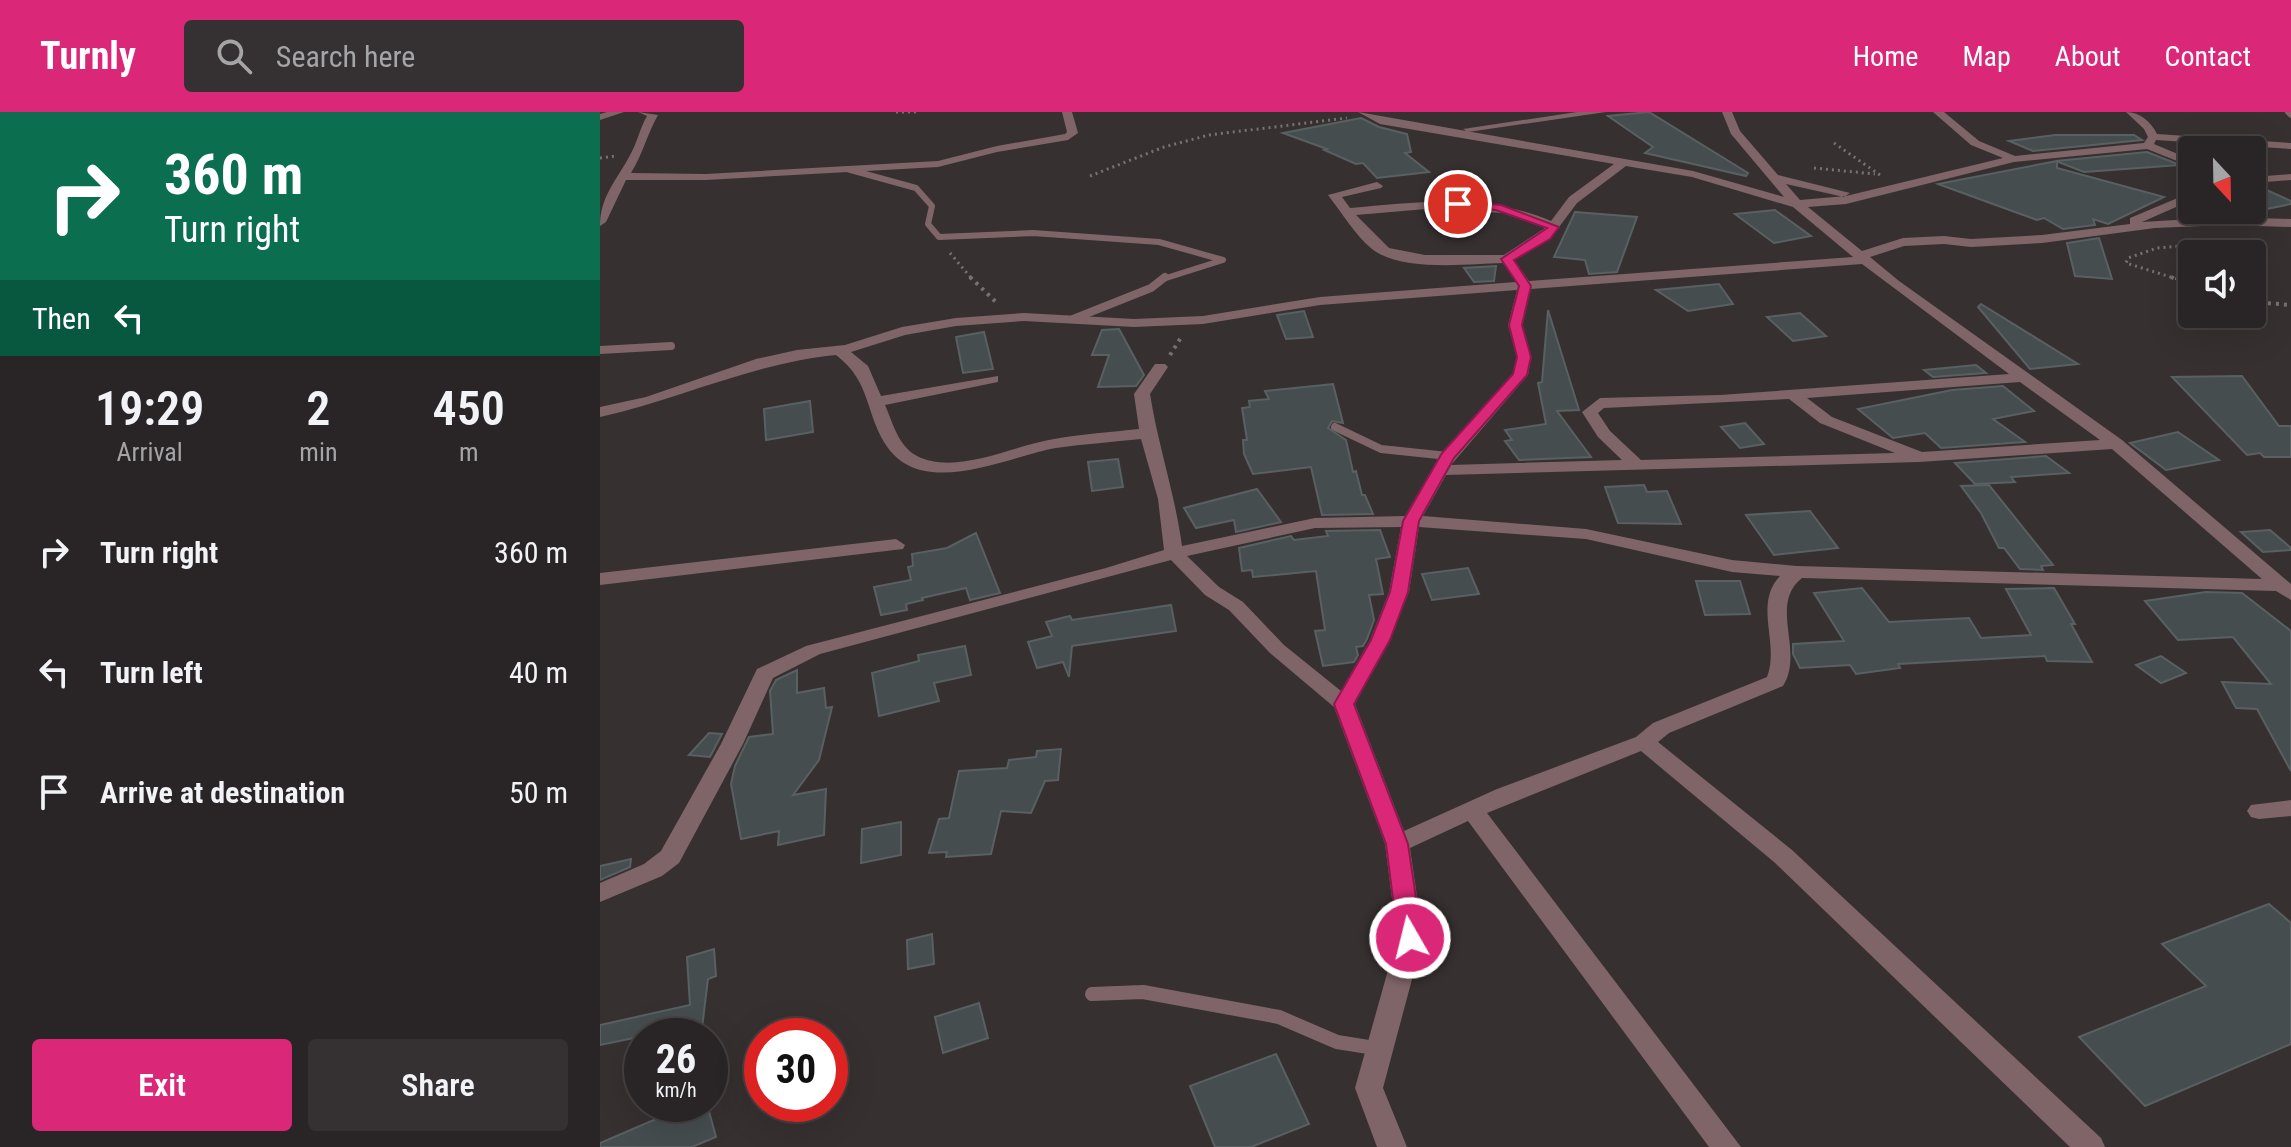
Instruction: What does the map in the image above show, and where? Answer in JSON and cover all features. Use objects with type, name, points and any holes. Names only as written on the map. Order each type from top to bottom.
[{"type":"street","points":[[600,117],[619,112]]},
{"type":"street","points":[[600,222],[622,176],[637,154],[642,134],[652,121],[653,115],[643,112]]},
{"type":"street","points":[[622,176],[706,177],[954,162],[997,149],[1068,137],[1073,133],[1067,112]]},
{"type":"street","points":[[1456,132],[1601,112]]},
{"type":"street","points":[[1727,112],[1735,132],[1797,204],[1863,258],[2116,444],[2285,589]]},
{"type":"street","points":[[1938,112],[1975,143],[2014,159]]},
{"type":"street","points":[[2130,113],[2148,127],[2150,141]]},
{"type":"street","points":[[1368,114],[1380,121],[1693,174],[1797,204],[1868,195],[2014,159],[2150,141],[2291,146]]},
{"type":"street","points":[[2150,141],[2178,156]]},
{"type":"street","points":[[1377,186],[1334,195],[1375,244],[1394,256],[1507,259],[1546,236],[1573,200],[1625,161]]},
{"type":"street","points":[[2266,179],[2291,177]]},
{"type":"street","points":[[1775,178],[1829,191],[1868,195]]},
{"type":"street","points":[[2120,228],[2178,202]]},
{"type":"street","points":[[1348,212],[1480,205],[1528,215],[1553,227]]},
{"type":"street","points":[[600,412],[650,401],[761,362],[797,354],[839,350],[902,331],[956,322],[1024,317],[1134,323],[1189,321],[1320,301],[1863,258],[1903,242],[1944,240],[1971,243],[2042,239],[2120,228],[2226,221],[2291,223]]},
{"type":"street","points":[[1344,704],[1380,640],[1399,592],[1411,521],[1444,463],[1520,375],[1524,357],[1515,325],[1525,286],[1507,259]]},
{"type":"street","points":[[839,350],[860,366],[895,446],[908,458],[927,466],[977,465],[1052,444],[1148,433]]},
{"type":"street","points":[[1160,367],[1142,394],[1148,433],[1167,499],[1174,553],[1212,591],[1236,606],[1277,649],[1344,704],[1397,844],[1410,938],[1369,1088],[1392,1147]]},
{"type":"street","points":[[1636,464],[1604,434],[1590,412],[1600,403],[1793,395],[2025,377]]},
{"type":"street","points":[[875,402],[993,379]]},
{"type":"street","points":[[1793,395],[1826,420],[1919,457]]},
{"type":"street","points":[[1444,463],[1514,470],[1919,457],[2116,444]]},
{"type":"street","points":[[600,893],[653,870],[670,857],[732,744],[764,674],[813,650],[1113,572],[1174,553],[1315,523],[1411,521],[1586,534],[1732,566],[1797,572],[2285,589]]},
{"type":"street","points":[[600,579],[727,567],[896,545]]},
{"type":"street","points":[[1397,844],[1472,810],[1644,742],[1661,728],[1776,681],[1784,667],[1775,595],[1782,580],[1797,572]]},
{"type":"street","points":[[1644,742],[1783,856],[2090,1147]]},
{"type":"street","points":[[2259,811],[2291,808]]},
{"type":"street","points":[[1472,810],[1726,1147]]},
{"type":"lane","points":[[847,169],[916,188],[932,206],[928,224],[939,237],[1033,233],[1159,242],[1223,260],[1166,277],[1151,288],[1073,319]]},
{"type":"lane","points":[[600,350],[671,346]]},
{"type":"lane","points":[[1335,427],[1381,449],[1444,463]]},
{"type":"lane","points":[[1092,994],[1143,992],[1279,1017],[1337,1042],[1381,1049]]},
{"type":"path","points":[[896,112],[916,112]]},
{"type":"path","points":[[1090,176],[1164,147],[1209,135],[1368,114]]},
{"type":"path","points":[[1810,168],[1881,175],[1834,143]]},
{"type":"path","points":[[939,237],[960,268],[1001,306]]},
{"type":"path","points":[[2246,240],[2257,239]]},
{"type":"path","points":[[2178,247],[2136,253],[2126,263],[2178,280]]},
{"type":"path","points":[[2266,303],[2291,305]]},
{"type":"path","points":[[1160,367],[1177,345],[1189,321]]},
{"type":"building","points":[[1649,112],[1748,173],[1746,176],[1645,153],[1653,147],[1608,116]]},
{"type":"building","points":[[1361,118],[1379,127],[1407,134],[1411,152],[1405,153],[1429,172],[1377,178],[1363,163],[1356,164],[1324,150],[1327,149],[1283,133]]},
{"type":"building","points":[[2055,135],[2134,135],[2142,140],[2033,151],[2009,141]]},
{"type":"building","points":[[2147,152],[2178,165],[2084,172],[2056,161]]},
{"type":"building","points":[[2057,161],[2057,168],[2164,197],[2108,224],[2093,219],[2095,225],[2063,229],[2044,218],[2037,220],[1938,184]]},
{"type":"building","points":[[2266,190],[2291,201],[2291,204],[2266,209]]},
{"type":"building","points":[[1775,210],[1811,236],[1774,243],[1735,214]]},
{"type":"building","points":[[1575,212],[1637,217],[1617,272],[1589,274],[1585,260],[1554,257]]},
{"type":"building","points":[[2099,238],[2112,279],[2075,276],[2067,243]]},
{"type":"building","points":[[1496,266],[1494,281],[1474,282],[1464,268]]},
{"type":"building","points":[[1719,284],[1733,304],[1688,311],[1656,290]]},
{"type":"building","points":[[1981,304],[2078,364],[2030,369],[1978,307]]},
{"type":"building","points":[[1548,310],[1579,410],[1557,411],[1591,457],[1519,460],[1505,441],[1512,440],[1505,430],[1546,424],[1538,383],[1542,382]]},
{"type":"building","points":[[1304,311],[1313,337],[1286,339],[1277,315]]},
{"type":"building","points":[[1800,313],[1826,336],[1793,341],[1767,317]]},
{"type":"building","points":[[1119,329],[1144,375],[1136,386],[1098,387],[1109,355],[1092,355],[1102,330]]},
{"type":"building","points":[[984,332],[993,369],[963,373],[956,337]]},
{"type":"building","points":[[1976,365],[1986,373],[1933,377],[1924,370]]},
{"type":"building","points":[[2242,376],[2279,426],[2291,426],[2291,457],[2264,457],[2260,453],[2247,455],[2172,377]]},
{"type":"building","points":[[1333,384],[1343,423],[1332,421],[1328,428],[1346,440],[1353,472],[1356,471],[1362,495],[1365,495],[1373,514],[1322,515],[1311,467],[1253,474],[1244,454],[1243,440],[1247,440],[1242,408],[1250,407],[1249,401],[1269,399],[1265,391]]},
{"type":"building","points":[[2003,386],[2034,411],[1993,419],[2025,442],[1941,448],[1925,433],[1893,438],[1858,409],[1952,390]]},
{"type":"building","points":[[810,401],[813,432],[766,440],[764,409]]},
{"type":"building","points":[[1745,423],[1764,444],[1740,448],[1721,427]]},
{"type":"building","points":[[2178,432],[2219,460],[2166,470],[2130,443]]},
{"type":"building","points":[[2046,456],[2069,473],[2011,477],[2015,482],[1975,484],[1955,463]]},
{"type":"building","points":[[1118,459],[1123,487],[1092,491],[1088,462]]},
{"type":"building","points":[[1644,485],[1647,492],[1667,491],[1681,524],[1618,523],[1605,487]]},
{"type":"building","points":[[1989,485],[2053,565],[2041,566],[2043,570],[2020,569],[2004,548],[1999,548],[1981,513],[1961,486]]},
{"type":"building","points":[[1257,489],[1281,522],[1236,532],[1234,520],[1196,528],[1184,508]]},
{"type":"building","points":[[1810,511],[1838,548],[1774,555],[1746,515]]},
{"type":"building","points":[[1380,530],[1390,557],[1376,559],[1383,594],[1369,595],[1374,620],[1367,639],[1363,646],[1356,647],[1358,655],[1354,662],[1323,666],[1315,631],[1325,630],[1316,571],[1253,577],[1252,570],[1242,571],[1239,548],[1291,536],[1294,540],[1328,536],[1326,531]]},
{"type":"building","points":[[2270,530],[2291,550],[2263,552],[2241,532]]},
{"type":"building","points":[[976,533],[1000,593],[970,600],[966,588],[922,598],[906,604],[907,610],[881,615],[874,587],[911,580],[908,567],[913,566],[912,554],[947,548]]},
{"type":"building","points":[[1468,568],[1479,594],[1432,600],[1422,574]]},
{"type":"building","points":[[1696,581],[1740,581],[1750,614],[1705,615]]},
{"type":"building","points":[[1862,588],[1889,622],[1969,618],[1981,638],[2031,635],[2006,589],[2054,588],[2092,662],[2047,661],[2045,656],[1898,664],[1900,668],[1856,674],[1850,665],[1800,668],[1793,654],[1793,644],[1844,641],[1814,593]]},
{"type":"building","points":[[2206,592],[2242,593],[2291,631],[2291,771],[2257,709],[2236,708],[2222,682],[2271,684],[2233,637],[2178,640],[2145,601]]},
{"type":"building","points":[[1171,605],[1176,631],[1072,646],[1069,677],[1063,662],[1037,668],[1028,642],[1052,636],[1046,622],[1070,616],[1072,620]]},
{"type":"building","points":[[965,646],[971,675],[934,683],[939,701],[879,716],[872,673],[919,661],[918,655]]},
{"type":"building","points":[[2161,656],[2186,673],[2161,683],[2136,665]]},
{"type":"building","points":[[797,670],[797,693],[824,688],[826,708],[832,707],[819,760],[793,795],[826,789],[824,835],[778,845],[779,831],[741,839],[731,784],[735,766],[749,737],[773,734],[770,691],[776,680]]},
{"type":"building","points":[[709,733],[722,734],[710,757],[689,755]]},
{"type":"building","points":[[1061,749],[1058,780],[1045,781],[1031,813],[1001,811],[991,854],[946,857],[947,852],[929,853],[939,819],[949,818],[959,771],[1007,768],[1009,760],[1036,757],[1037,751]]},
{"type":"building","points":[[901,822],[901,855],[861,863],[862,829]]},
{"type":"building","points":[[631,859],[630,867],[600,880],[600,866]]},
{"type":"building","points":[[2269,904],[2291,923],[2291,1044],[2145,1106],[2079,1037],[2206,986],[2162,944]]},
{"type":"building","points":[[932,934],[934,964],[908,969],[907,940]]},
{"type":"building","points":[[714,949],[716,976],[708,979],[703,1018],[632,1018],[690,1005],[687,957]]},
{"type":"building","points":[[979,1003],[988,1038],[943,1053],[935,1017]]},
{"type":"building","points":[[624,1020],[624,1040],[600,1045],[600,1025]]},
{"type":"building","points":[[1276,1054],[1309,1124],[1251,1147],[1215,1147],[1190,1086]]},
{"type":"building","points":[[649,1122],[712,1122],[716,1137],[692,1147],[600,1147],[600,1143]]},
{"type":"route","points":[[1410,938],[1397,844],[1344,704],[1380,640],[1399,592],[1411,521],[1448,456],[1520,375],[1524,357],[1515,325],[1525,286],[1507,259],[1546,236],[1553,227],[1528,215],[1498,207],[1458,204]]}]
